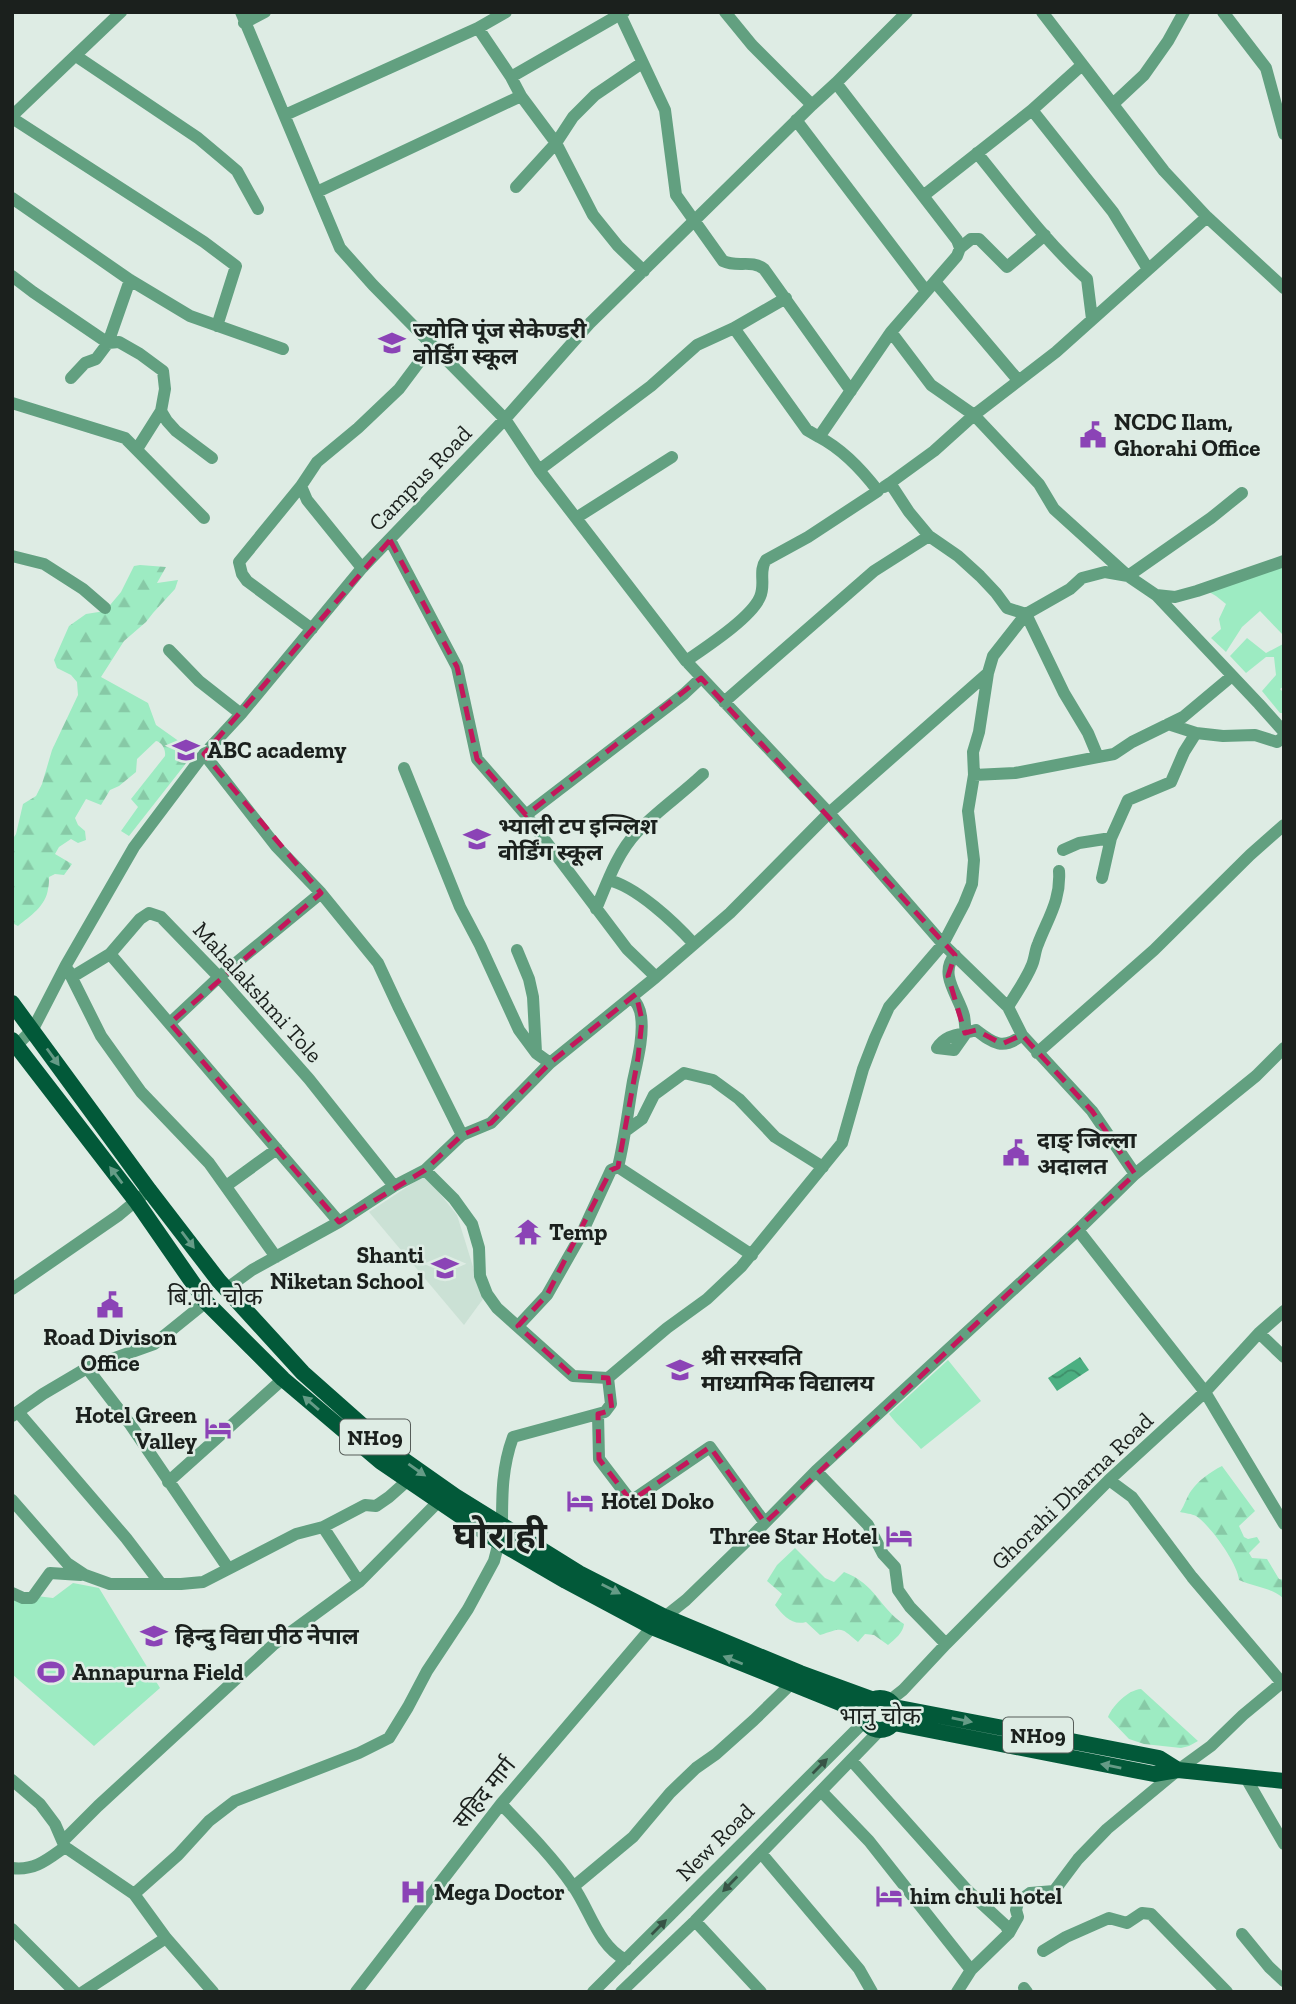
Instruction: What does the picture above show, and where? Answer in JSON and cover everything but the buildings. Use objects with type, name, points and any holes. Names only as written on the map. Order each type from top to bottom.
[{"type":"main road","name":"NH09","points":[[12,1003],[225,1288],[303,1373],[391,1451],[566,1581],[792,1683],[880,1714],[1154,1774],[1178,1770],[1284,1781]]},
{"type":"main road","name":"NH09","points":[[14,1045],[136,1201],[207,1302],[283,1379],[407,1481],[438,1502],[500,1534]]},
{"type":"main road","points":[[207,1302],[225,1288]]},
{"type":"main road","name":"NH09","points":[[658,1622],[800,1673],[880,1714]]},
{"type":"street","points":[[121,12],[12,117],[204,242],[236,266],[217,326]]},
{"type":"street","points":[[265,12],[243,18],[340,248],[505,419],[539,470],[686,662],[829,813],[943,944],[1007,1007],[1022,1035],[1092,1111],[1135,1174]]},
{"type":"street","points":[[285,115],[478,28],[506,12]]},
{"type":"street","points":[[725,12],[752,45],[812,105]]},
{"type":"street","name":"Campus Road","points":[[14,1045],[33,1029],[69,971],[134,847],[204,754],[241,714],[362,568],[505,419],[589,324],[907,12]]},
{"type":"street","points":[[1042,12],[1164,171],[1207,217],[1284,288]]},
{"type":"street","points":[[1113,104],[1144,75],[1184,12]]},
{"type":"street","points":[[1223,12],[1266,68],[1284,134]]},
{"type":"street","points":[[511,77],[621,13],[665,110],[676,195],[723,261],[733,265],[749,262],[764,269],[851,391]]},
{"type":"street","points":[[478,28],[521,96],[556,143],[593,215],[618,246],[644,271]]},
{"type":"street","points":[[76,56],[206,145],[237,171],[258,209]]},
{"type":"street","points":[[516,187],[556,143],[573,117],[595,95],[642,63]]},
{"type":"street","points":[[923,196],[1032,110],[1082,65]]},
{"type":"street","points":[[836,83],[957,240],[960,248]]},
{"type":"street","points":[[317,192],[521,96]]},
{"type":"street","points":[[1032,110],[1112,212],[1148,269]]},
{"type":"street","points":[[796,120],[931,286],[1018,380]]},
{"type":"street","points":[[977,153],[1045,236],[1087,279],[1092,319]]},
{"type":"street","points":[[12,198],[130,280],[190,316],[283,349]]},
{"type":"street","points":[[686,662],[751,610],[761,597],[762,565],[766,560],[808,537],[934,451],[974,415],[1056,352],[1207,217]]},
{"type":"street","points":[[819,437],[891,332],[957,256],[960,248],[971,239],[979,239],[1007,267],[1045,236]]},
{"type":"street","points":[[12,276],[108,343],[119,342],[163,371],[165,389],[161,411],[136,449]]},
{"type":"street","points":[[72,379],[85,363],[96,359],[108,343],[130,280]]},
{"type":"street","points":[[539,470],[651,386],[697,345],[734,328],[786,298]]},
{"type":"street","points":[[734,328],[807,430],[829,442],[852,461],[878,491]]},
{"type":"street","points":[[891,332],[931,385],[974,415],[1039,484],[1054,509],[1128,576],[1156,595],[1283,731],[1277,743],[1255,735],[1196,733],[1168,724]]},
{"type":"street","points":[[312,629],[247,580],[242,574],[239,562],[301,486],[317,462],[358,428],[399,388],[432,345]]},
{"type":"street","points":[[12,403],[125,438],[204,518]]},
{"type":"street","points":[[161,411],[176,431],[212,458]]},
{"type":"street","points":[[576,518],[672,457]]},
{"type":"street","points":[[890,483],[929,536],[958,556],[980,576],[1007,608],[1026,614],[1098,757]]},
{"type":"street","points":[[301,486],[307,500],[362,568]]},
{"type":"street","points":[[425,1170],[454,1199],[472,1224],[479,1248],[480,1276],[487,1294],[497,1308],[573,1376],[608,1378],[667,1328],[707,1299],[752,1255],[842,1143],[863,1069],[889,1007],[943,944],[964,904],[972,884],[974,860],[968,811],[974,775],[974,752],[993,656],[1026,614],[1070,589],[1082,578],[1105,572],[1128,576],[1212,519],[1242,493]]},
{"type":"street","points":[[724,702],[874,571],[929,536]]},
{"type":"street","points":[[390,540],[457,667],[477,759],[526,815],[626,950],[656,977]]},
{"type":"street","points":[[12,556],[44,564],[83,589],[105,608]]},
{"type":"street","points":[[1156,595],[1175,597],[1284,561]]},
{"type":"street","points":[[169,650],[199,681],[241,714]]},
{"type":"street","points":[[225,1288],[425,1170],[462,1135],[491,1123],[550,1063],[656,977],[730,912],[829,813],[988,673]]},
{"type":"street","points":[[974,775],[1015,773],[1114,754],[1183,717],[1232,676]]},
{"type":"street","points":[[526,815],[684,694],[701,678]]},
{"type":"street","points":[[1102,878],[1111,838],[1128,800],[1171,782],[1196,733]]},
{"type":"street","points":[[204,754],[276,846],[321,893],[378,963],[462,1135]]},
{"type":"street","points":[[404,768],[460,907],[519,1030],[536,1053],[550,1063]]},
{"type":"street","points":[[596,909],[623,850],[636,832],[703,774]]},
{"type":"street","points":[[1037,1053],[1154,950],[1284,825]]},
{"type":"street","points":[[1063,850],[1079,843],[1111,838]]},
{"type":"street","points":[[1007,1007],[1032,965],[1038,944],[1053,912],[1059,871]]},
{"type":"street","points":[[608,880],[620,883],[673,921],[694,944]]},
{"type":"street","points":[[170,1023],[219,977],[321,893]]},
{"type":"street","name":"Mahalakshmi Tole","points":[[69,971],[110,954],[149,913],[161,917],[219,977],[309,1079],[394,1186]]},
{"type":"street","points":[[517,950],[533,997],[536,1053]]},
{"type":"street","points":[[110,954],[339,1222]]},
{"type":"street","points":[[955,955],[951,960],[948,976],[964,1016],[966,1033],[976,1030],[990,1041],[1002,1044],[1012,1044],[1022,1035]]},
{"type":"street","points":[[69,971],[101,1036],[141,1092],[209,1163],[276,1256]]},
{"type":"street","points":[[618,1167],[638,1058],[642,1020],[639,1006],[632,997]]},
{"type":"street","name":"सहिद मार्ग","points":[[356,1992],[501,1804],[658,1622],[686,1600],[816,1471],[1078,1230],[1135,1174],[1256,1076],[1284,1048]]},
{"type":"street","points":[[626,1130],[642,1119],[654,1096],[684,1073],[713,1080],[739,1099],[775,1138],[823,1167]]},
{"type":"street","points":[[226,1186],[277,1149]]},
{"type":"street","points":[[618,1167],[752,1255]]},
{"type":"street","points":[[518,1326],[547,1295],[581,1235],[611,1170],[618,1167]]},
{"type":"street","points":[[12,1289],[118,1215],[149,1189]]},
{"type":"street","points":[[1078,1230],[1205,1392],[1284,1524]]},
{"type":"street","points":[[161,1584],[126,1538],[15,1414],[87,1368],[154,1344],[207,1302]]},
{"type":"street","name":"Ghorahi Dharna Road","points":[[880,1714],[1109,1480],[1205,1392],[1284,1311]]},
{"type":"street","points":[[1259,1334],[1284,1357]]},
{"type":"street","points":[[87,1368],[130,1424],[228,1567]]},
{"type":"street","points":[[134,1894],[178,1855],[209,1821],[236,1801],[359,1753],[389,1738],[427,1671],[468,1609],[494,1561],[500,1534],[505,1458],[513,1437],[606,1412],[611,1404],[608,1378]]},
{"type":"street","points":[[168,1482],[283,1379]]},
{"type":"street","points":[[598,1414],[599,1459],[631,1501],[710,1447],[765,1523]]},
{"type":"street","points":[[816,1471],[868,1525],[883,1554],[895,1567],[898,1590],[946,1644]]},
{"type":"street","points":[[957,1992],[971,1970],[1009,1933],[1018,1917],[1016,1907],[1023,1897],[1030,1893],[1054,1891],[1078,1859],[1107,1829],[1211,1746],[1242,1715],[1283,1682],[1192,1577],[1132,1497],[1109,1480]]},
{"type":"street","points":[[12,1500],[67,1563],[85,1575],[110,1584],[161,1584],[203,1581],[296,1534],[323,1527],[365,1505],[376,1506],[407,1481]]},
{"type":"street","points":[[13,1871],[39,1865],[64,1844],[108,1797],[273,1645],[359,1582],[438,1502]]},
{"type":"street","points":[[323,1527],[359,1582]]},
{"type":"street","points":[[12,1593],[23,1598],[32,1598],[50,1573],[85,1575]]},
{"type":"street","points":[[573,1887],[633,1837],[670,1793],[792,1683]]},
{"type":"street","name":"New Road","points":[[621,1992],[695,1921],[851,1760],[880,1714]]},
{"type":"street","name":"New Road","points":[[593,1992],[880,1714]]},
{"type":"street","points":[[851,1760],[967,1890],[1006,1926],[1009,1933]]},
{"type":"street","points":[[1246,1778],[1284,1844]]},
{"type":"street","points":[[12,1780],[40,1804],[55,1824],[64,1844],[134,1894],[166,1938],[213,1992]]},
{"type":"street","points":[[821,1791],[869,1841],[971,1970]]},
{"type":"street","points":[[501,1804],[550,1857],[573,1887],[598,1931],[626,1960]]},
{"type":"street","points":[[761,1853],[859,1969],[872,1992]]},
{"type":"street","points":[[1043,1951],[1066,1937],[1109,1918],[1127,1923],[1142,1913],[1151,1914],[1227,1992]]},
{"type":"street","points":[[695,1921],[761,1992]]},
{"type":"street","points":[[12,1929],[75,1992]]},
{"type":"street","points":[[1242,1934],[1284,1983],[1277,1992]]},
{"type":"street","points":[[83,1992],[166,1938]]},
{"type":"highlighted area","points":[[390,540],[457,667],[477,759],[526,815],[701,678],[955,955],[948,976],[965,1033],[976,1030],[1002,1044],[1022,1035],[1092,1111],[1135,1174],[765,1523],[710,1447],[631,1501],[599,1459],[598,1414],[612,1410],[608,1378],[573,1376],[518,1326],[547,1295],[611,1170],[618,1167],[638,1058],[642,1020],[636,994],[550,1063],[491,1123],[462,1135],[425,1170],[339,1222],[170,1023],[321,893],[204,754]]},
{"type":"shaded area","name":"Shanti Niketan School","points":[[425,1175],[457,1215],[483,1299],[464,1325],[369,1212]]},
{"type":"green space","points":[[1284,559],[1284,686],[1280,689],[1284,693],[1284,713],[1280,713],[1262,691],[1276,675],[1274,657],[1266,657],[1246,673],[1230,656],[1247,638],[1266,653],[1283,644],[1283,635],[1260,611],[1242,627],[1226,652],[1211,638],[1221,629],[1219,619],[1226,604],[1204,589]]},
{"type":"green space","points":[[134,566],[166,567],[157,583],[178,580],[175,589],[146,622],[124,641],[101,677],[148,703],[156,725],[180,742],[187,762],[129,836],[121,831],[138,807],[131,799],[165,756],[160,743],[156,741],[137,759],[136,772],[110,790],[101,805],[86,799],[75,818],[85,831],[86,840],[78,843],[71,839],[59,847],[55,854],[72,864],[64,875],[55,874],[49,877],[44,901],[18,926],[12,923],[12,840],[23,804],[36,796],[52,750],[78,695],[77,682],[71,675],[57,668],[54,660],[69,626],[86,614],[105,611],[121,592]]},
{"type":"green space","points":[[948,1360],[981,1401],[921,1449],[889,1414]]},
{"type":"green space","points":[[1222,1466],[1255,1511],[1239,1526],[1244,1537],[1257,1537],[1260,1542],[1249,1553],[1252,1558],[1267,1559],[1279,1579],[1284,1580],[1283,1598],[1239,1580],[1229,1555],[1208,1528],[1196,1516],[1180,1512],[1194,1487]]},
{"type":"green space","points":[[795,1548],[825,1578],[834,1582],[844,1572],[863,1583],[904,1624],[898,1636],[888,1645],[874,1635],[865,1634],[858,1642],[841,1630],[820,1635],[806,1622],[792,1621],[785,1616],[775,1605],[782,1594],[767,1581],[777,1565]]},
{"type":"green space","points":[[73,1583],[99,1588],[160,1688],[94,1746],[12,1674],[12,1593],[53,1598]]},
{"type":"green space","points":[[1141,1689],[1198,1741],[1181,1748],[1144,1744],[1129,1739],[1108,1717],[1122,1699]]},
{"type":"water","points":[[1080,1357],[1089,1370],[1057,1391],[1048,1378]]},
{"type":"place","name":"ज्योति पूंज सेकेण्डरी वोर्डिंग स्कूल","points":[[392,343]]},
{"type":"place","name":"NCDC Ilam, Ghorahi Office","points":[[1093,435]]},
{"type":"place","name":"ABC academy","points":[[186,750]]},
{"type":"place","name":"भ्याली टप इन्ग्लिश वोर्डिंग स्कूल","points":[[477,839]]},
{"type":"place","name":"दाङ् जिल्ला अदालत","points":[[1016,1153]]},
{"type":"place","name":"Temp","points":[[528,1232]]},
{"type":"place","name":"Shanti Niketan School","points":[[445,1268]]},
{"type":"place","name":"Road Divison Office","points":[[110,1305]]},
{"type":"place","name":"श्री सरस्वति माध्यामिक विद्यालय","points":[[680,1370]]},
{"type":"place","name":"Hotel Green Valley","points":[[218,1428]]},
{"type":"place","name":"Hotel Doko","points":[[580,1501]]},
{"type":"place","name":"Three Star Hotel","points":[[899,1536]]},
{"type":"place","name":"हिन्दु विद्या पीठ नेपाल","points":[[154,1636]]},
{"type":"place","name":"Annapurna Field","points":[[51,1672]]},
{"type":"place","name":"Mega Doctor","points":[[413,1892]]},
{"type":"place","name":"him chuli hotel","points":[[889,1896]]},
{"type":"district","name":"बि.पी. चोक","points":[[215,1296]]},
{"type":"district","name":"घोराही","points":[[500,1535]]},
{"type":"district","name":"भानु चोक","points":[[880,1715]]}]
